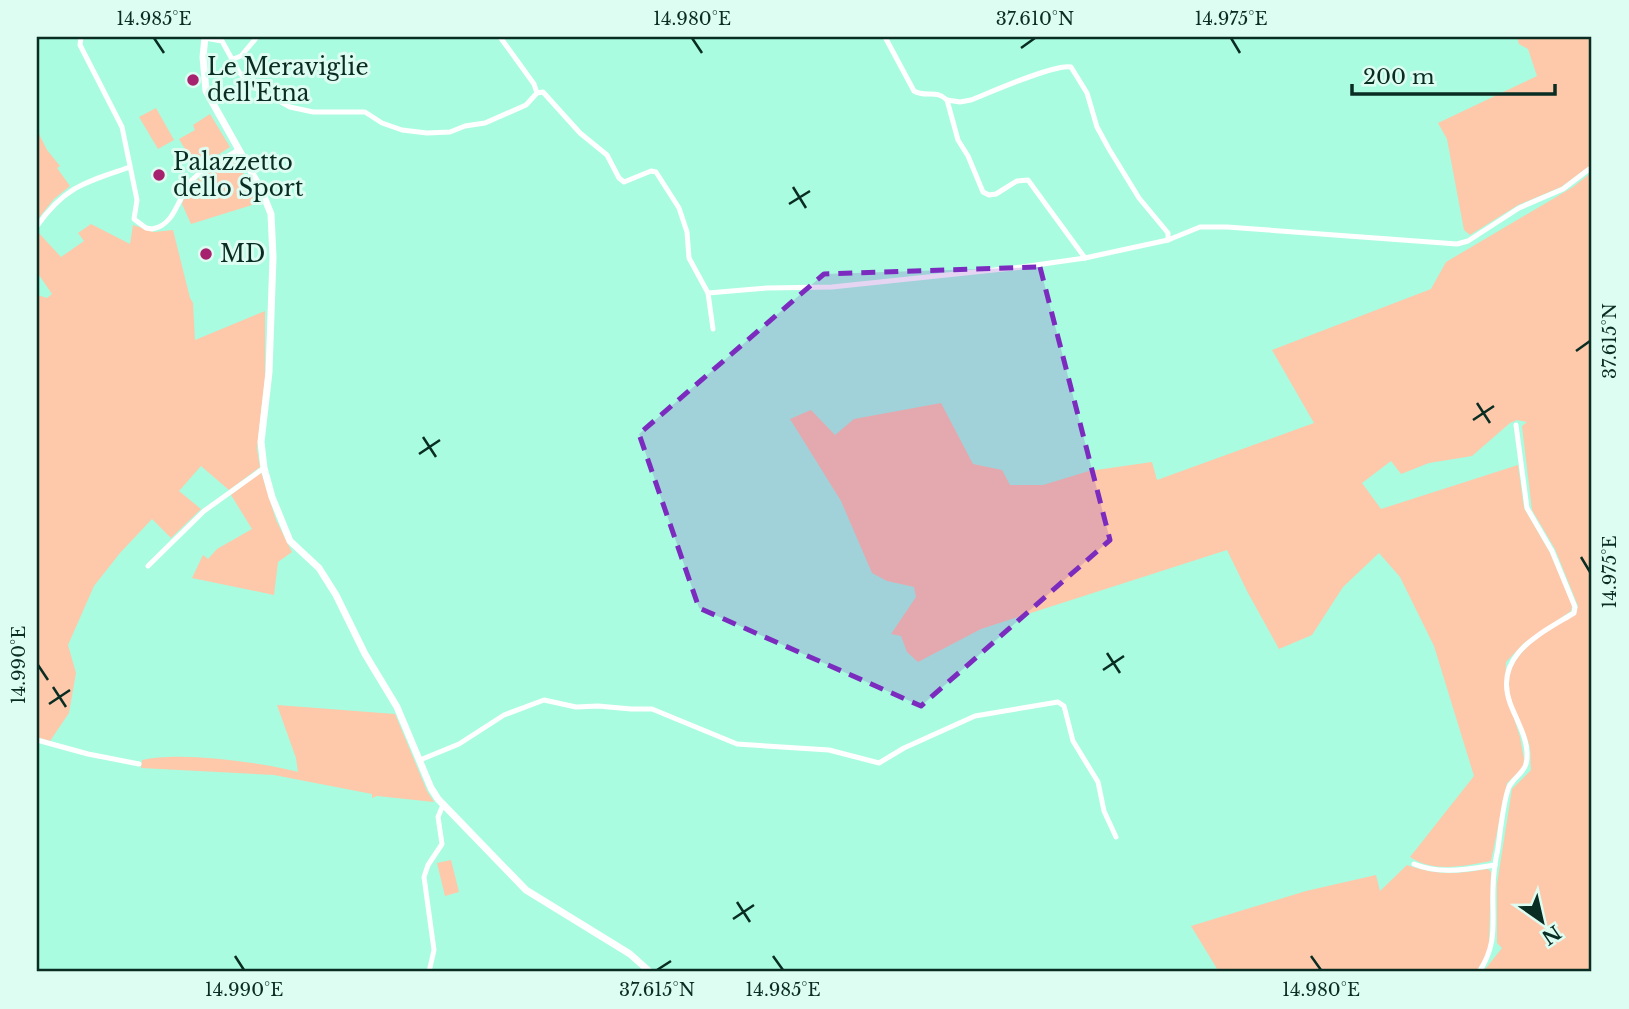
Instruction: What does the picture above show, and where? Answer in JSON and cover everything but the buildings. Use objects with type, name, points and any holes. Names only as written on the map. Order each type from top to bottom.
[{"type":"street","points":[[81,37],[80,45],[122,127],[137,200],[134,219],[146,228],[158,228],[170,219],[192,181],[238,150]]},
{"type":"street","points":[[650,972],[630,954],[526,890],[443,804],[431,788],[397,708],[370,662],[331,584],[319,568],[294,547],[285,531],[264,467],[261,442],[269,372],[273,227],[268,202],[206,91],[203,57],[205,37],[222,41],[239,72],[250,85],[290,107],[313,112],[365,112],[382,123],[402,130],[450,132],[485,123],[526,105],[537,93],[543,92],[580,133],[607,155],[624,182],[651,171],[656,172],[679,208],[687,232],[689,258],[708,293],[713,329]]},
{"type":"street","points":[[233,59],[241,55],[257,37]]},
{"type":"street","points":[[500,37],[534,84],[537,93]]},
{"type":"street","points":[[885,37],[914,91],[921,95],[935,93],[947,100],[958,140],[983,192],[996,194],[1017,181],[1028,180],[1085,258]]},
{"type":"street","points":[[947,100],[971,100],[1065,65],[1071,67],[1087,93],[1097,127],[1109,149],[1139,198],[1168,233],[1168,240]]},
{"type":"street","points":[[37,226],[62,195],[85,182],[130,167]]},
{"type":"street","points":[[708,293],[767,288],[832,287],[1085,258],[1168,240],[1200,227],[1457,244],[1468,241],[1519,208],[1563,190],[1592,167]]},
{"type":"street","points":[[1479,972],[1493,947],[1495,865],[1509,786],[1525,771],[1527,763],[1525,743],[1508,697],[1508,669],[1511,660],[1521,650],[1574,613],[1575,607],[1552,551],[1527,508],[1516,425]]},
{"type":"street","points":[[148,566],[204,511],[264,467]]},
{"type":"street","points":[[420,760],[459,744],[504,715],[544,700],[576,707],[652,709],[737,744],[818,748],[879,763],[904,748],[975,716],[1058,702],[1064,706],[1075,745],[1098,782],[1104,811],[1116,837]]},
{"type":"street","points":[[37,740],[139,764]]},
{"type":"street","points":[[429,972],[434,950],[424,877],[442,844],[439,813],[443,804]]},
{"type":"street","points":[[1413,864],[1453,871],[1495,865]]},
{"type":"highlighted area","points":[[1040,267],[1110,540],[921,706],[699,608],[639,434],[824,274]]},
{"type":"shaded area","points":[[1517,37],[1592,37],[1592,164],[1561,187],[1518,205],[1470,235],[1464,230],[1447,139],[1438,123],[1537,76],[1528,49],[1519,44]]},
{"type":"shaded area","points":[[156,108],[174,140],[158,149],[139,117]]},
{"type":"shaded area","points":[[210,114],[230,147],[213,158],[215,162],[198,171],[179,139],[195,130],[193,125]]},
{"type":"shaded area","points":[[37,130],[70,186],[54,199],[37,220]]},
{"type":"shaded area","points":[[233,156],[244,173],[242,179],[246,178],[262,202],[191,224],[182,204],[186,195],[203,175]]},
{"type":"shaded area","points":[[1592,172],[1592,972],[1483,972],[1502,948],[1497,943],[1497,884],[1512,789],[1531,770],[1528,741],[1510,696],[1512,668],[1528,646],[1576,613],[1578,606],[1555,549],[1532,510],[1522,426],[1527,422],[1517,420],[1510,423],[1472,456],[1429,463],[1401,474],[1391,461],[1362,483],[1381,509],[1518,465],[1524,508],[1550,553],[1572,605],[1571,611],[1524,643],[1506,662],[1505,691],[1524,759],[1523,768],[1507,783],[1491,861],[1439,867],[1410,857],[1474,776],[1434,646],[1400,577],[1379,553],[1343,587],[1312,635],[1279,649],[1227,550],[981,629],[918,662],[907,652],[901,636],[891,634],[916,597],[914,587],[887,581],[872,573],[841,501],[790,419],[811,410],[835,435],[854,419],[941,403],[973,464],[1002,470],[1010,485],[1043,485],[1089,471],[1152,462],[1157,480],[1314,423],[1272,350],[1431,289],[1446,262],[1573,187]]},
{"type":"shaded area","points":[[91,224],[130,244],[133,225],[154,232],[173,230],[193,303],[195,340],[265,311],[265,377],[257,449],[260,467],[229,490],[201,466],[179,491],[201,509],[171,538],[152,519],[94,586],[68,645],[76,673],[69,713],[50,741],[37,737],[37,295],[47,298],[52,294],[37,272],[37,231],[61,257],[84,241],[78,233]]},
{"type":"shaded area","points":[[261,472],[276,520],[292,552],[278,562],[274,595],[192,578],[203,555],[208,559],[217,549],[252,529],[231,495]]},
{"type":"shaded area","points":[[277,705],[395,714],[434,802],[377,796],[372,798],[372,794],[274,775],[141,768],[142,760],[198,757],[242,761],[298,772],[296,758]]},
{"type":"shaded area","points":[[451,860],[459,892],[445,896],[437,863]]},
{"type":"shaded area","points":[[1407,865],[1438,872],[1457,873],[1488,869],[1491,872],[1489,945],[1485,959],[1475,972],[1219,972],[1191,926],[1306,891],[1376,875],[1380,891]]},
{"type":"place","name":"Le Meraviglie dell'Etna","points":[[193,80]]},
{"type":"place","name":"Palazzetto dello Sport","points":[[159,175]]},
{"type":"place","name":"MD","points":[[206,254]]}]
